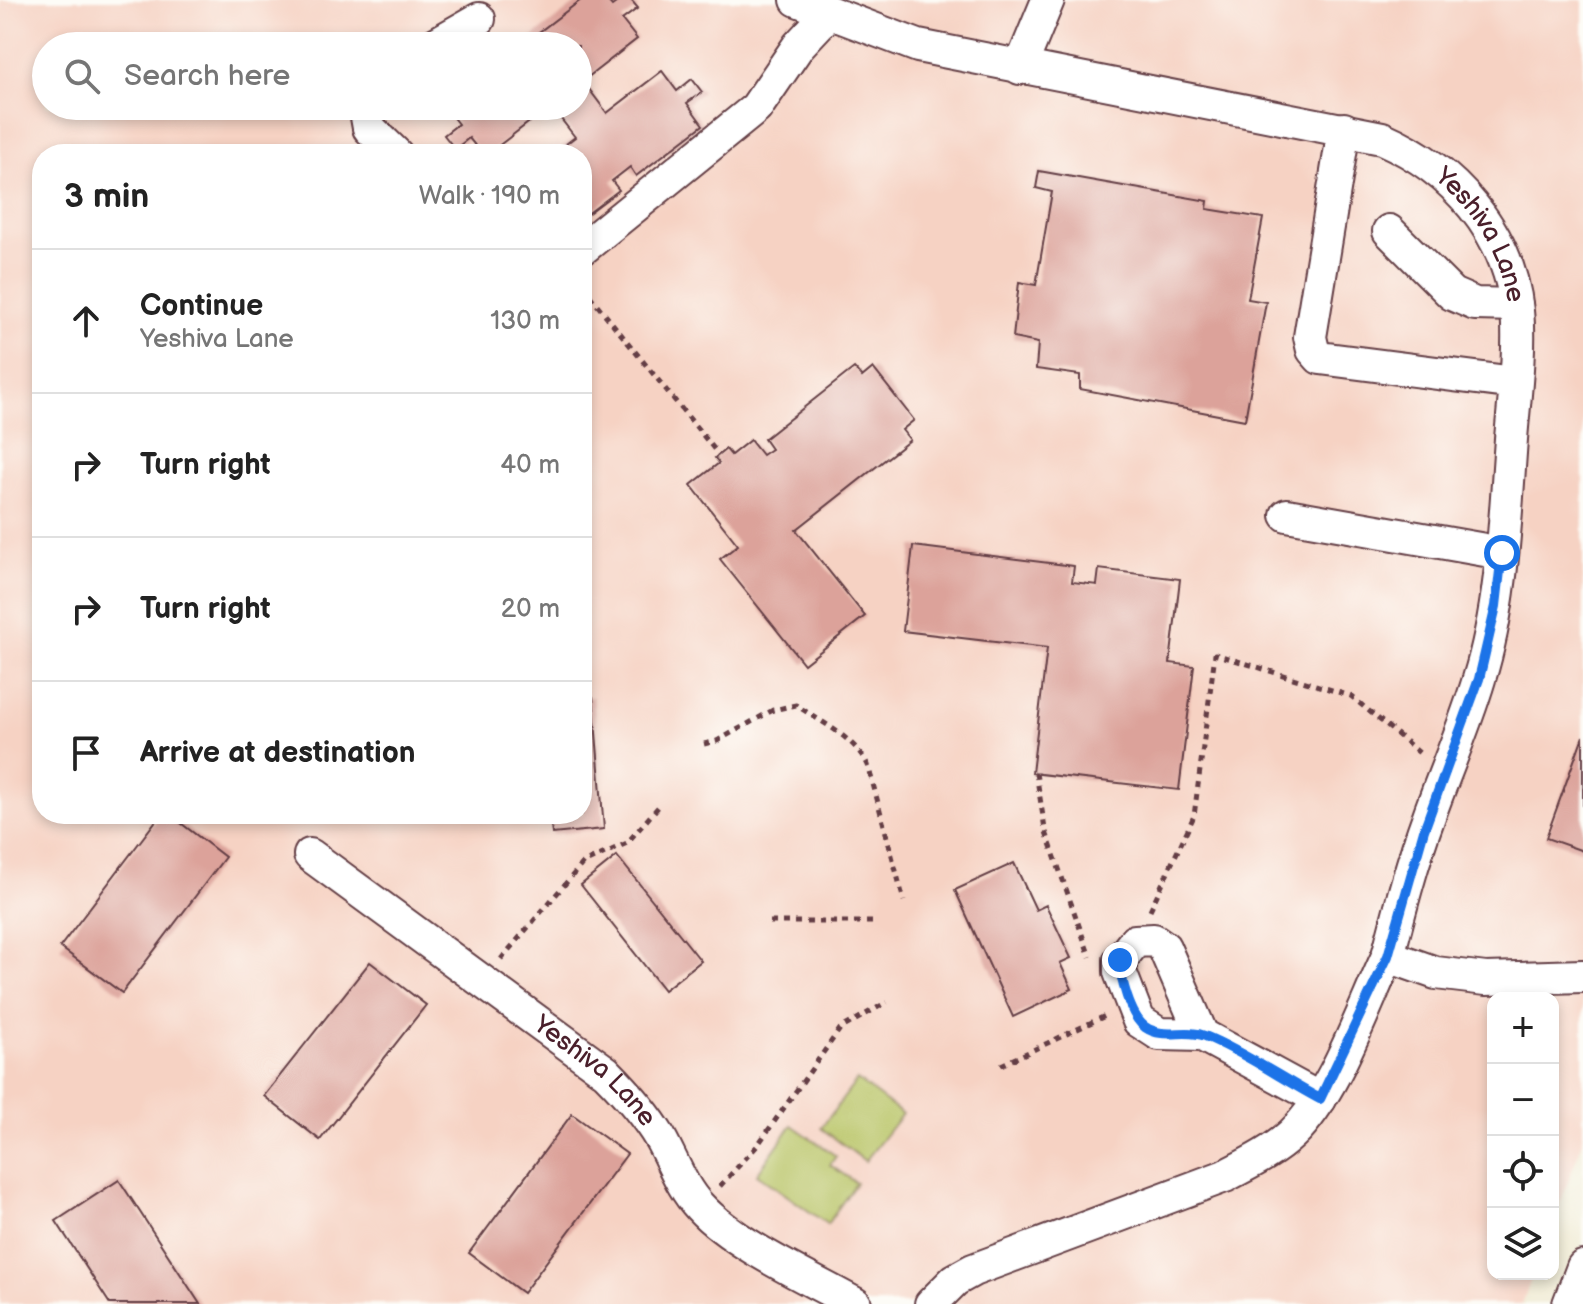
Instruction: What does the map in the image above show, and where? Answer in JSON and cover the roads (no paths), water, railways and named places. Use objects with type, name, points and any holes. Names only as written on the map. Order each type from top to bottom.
[{"type":"street","name":"Yeshiva Lane","points":[[797,0],[918,46],[1382,138],[1410,150],[1466,195],[1489,230],[1507,266],[1516,305],[1515,383],[1502,553],[1496,606],[1479,679],[1424,830],[1388,956],[1320,1099],[1293,1133],[1260,1158],[1225,1176],[973,1270],[955,1280],[931,1304]]},
{"type":"street","points":[[1020,68],[1048,0]]},
{"type":"street","points":[[592,241],[756,108],[799,45],[828,14]]},
{"type":"street","points":[[456,32],[479,19]]},
{"type":"street","points":[[368,120],[369,128],[386,144]]},
{"type":"street","points":[[1344,129],[1310,337],[1313,350],[1320,358],[1515,383]]},
{"type":"street","points":[[1389,231],[1452,294],[1475,304],[1516,305]]},
{"type":"street","points":[[1287,515],[1502,553]]},
{"type":"street","name":"Yeshiva Lane","points":[[310,855],[606,1072],[636,1102],[696,1203],[746,1244],[855,1304]]},
{"type":"street","points":[[1388,956],[1436,973],[1486,979],[1583,976]]},
{"type":"street","points":[[1202,1035],[1320,1099]]},
{"type":"street","points":[[1569,1304],[1583,1267]]}]
